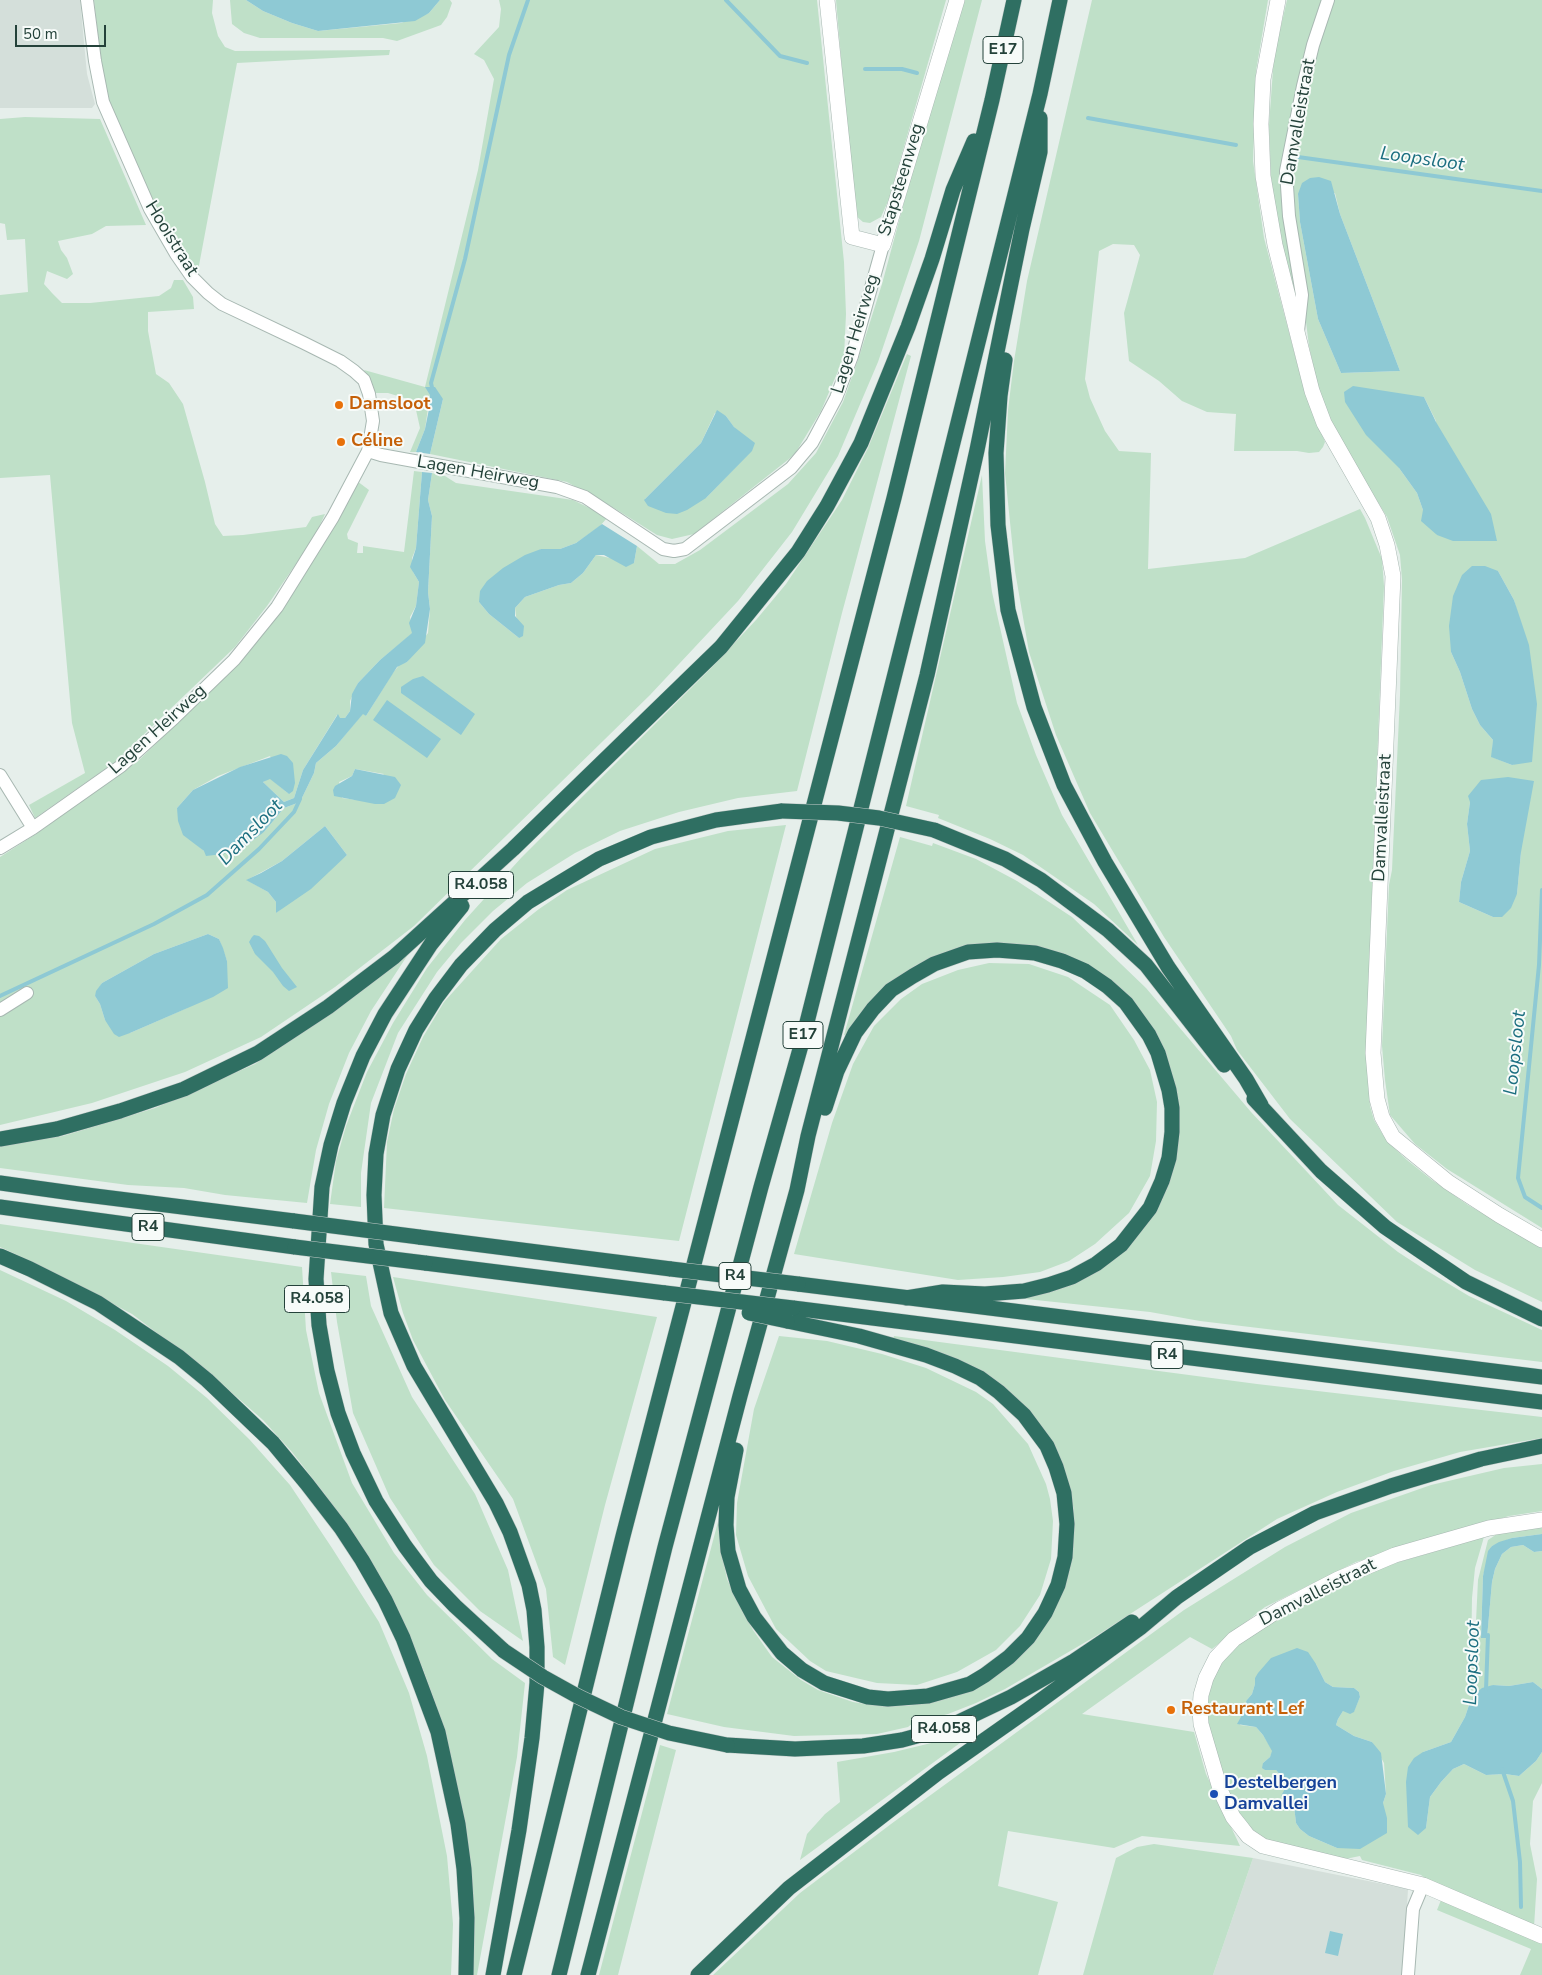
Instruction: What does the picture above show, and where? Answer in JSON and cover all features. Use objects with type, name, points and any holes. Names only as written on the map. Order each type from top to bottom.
[{"type":"highway","name":"E17","points":[[514,1975],[624,1536],[892,507],[992,100],[1014,0]]},
{"type":"highway","name":"E17","points":[[559,1975],[665,1547],[761,1187],[802,1042],[1040,94],[1060,0]]},
{"type":"highway","points":[[588,1975],[740,1396],[797,1190],[808,1136],[927,675],[1040,152],[1040,94]]},
{"type":"highway","points":[[0,1139],[57,1129],[120,1111],[184,1089],[258,1053],[328,1008],[394,957],[513,849],[721,647],[798,552],[827,506],[860,443],[932,260],[953,190],[992,100]]},
{"type":"highway","points":[[1022,229],[1013,314],[1000,396],[996,453],[998,525],[1008,610],[1019,658],[1034,707],[1064,785],[1100,854],[1168,967],[1246,1079],[1261,1105]]},
{"type":"highway","points":[[493,1975],[532,1738],[537,1683],[534,1610],[529,1585],[510,1532],[496,1503],[414,1366],[391,1313],[376,1244],[374,1195],[376,1154],[383,1115],[398,1069],[416,1030],[436,998],[461,965],[495,930],[528,902],[599,859],[651,837],[716,820],[782,811],[838,813],[879,818],[934,830],[1005,859],[1041,880],[1108,930],[1146,965],[1242,1087],[1261,1105],[1321,1171],[1385,1227],[1466,1282],[1542,1319]]},
{"type":"highway","name":"R4.058","points":[[513,849],[431,944],[385,1014],[363,1056],[344,1103],[329,1153],[322,1187],[316,1278],[322,1344],[338,1414],[353,1454],[376,1501],[405,1546],[431,1581],[504,1651],[550,1681],[621,1717],[669,1733],[727,1745],[795,1749],[863,1746],[902,1740],[946,1728],[976,1715],[1074,1661],[1134,1620],[1177,1596]]},
{"type":"highway","points":[[797,1190],[817,1138],[837,1071],[855,1033],[873,1009],[891,990],[934,964],[968,952],[997,950],[1035,953],[1062,961],[1108,986],[1126,1004],[1149,1035],[1158,1053],[1169,1090],[1172,1108],[1169,1158],[1162,1181],[1150,1208],[1121,1245],[1096,1264],[1072,1278],[1024,1291],[985,1294],[943,1292],[906,1298]]},
{"type":"highway","name":"R4","points":[[0,1183],[671,1269],[1542,1377]]},
{"type":"highway","name":"R4","points":[[0,1207],[295,1247],[738,1302],[790,1315],[1542,1402]]},
{"type":"highway","points":[[0,1256],[38,1272],[98,1303],[180,1357],[273,1443],[308,1484],[362,1560],[385,1600],[403,1638],[438,1732],[458,1824],[464,1869],[467,1918],[466,1975]]},
{"type":"highway","points":[[740,1396],[739,1433],[727,1497],[726,1525],[728,1551],[739,1589],[754,1617],[782,1653],[802,1670],[824,1683],[868,1697],[888,1699],[928,1696],[970,1684],[1008,1657],[1028,1638],[1044,1613],[1058,1585],[1065,1558],[1067,1524],[1064,1493],[1056,1467],[1038,1432],[1024,1415],[999,1392],[980,1378],[955,1366],[790,1315]]},
{"type":"highway","points":[[698,1975],[789,1888],[939,1772],[1125,1639],[1177,1596],[1250,1548],[1315,1513],[1391,1486],[1481,1460],[1542,1446]]},
{"type":"street","name":"Hooistraat","points":[[87,0],[95,61],[104,102],[150,209],[176,254],[192,277],[222,304],[340,361],[364,380],[372,410],[368,451]]},
{"type":"street","name":"Stapsteenweg","points":[[826,0],[852,237],[883,246],[957,0]]},
{"type":"street","name":"Damvalleistraat","points":[[1278,0],[1263,79],[1261,124],[1263,176],[1275,245],[1312,391],[1324,423],[1378,518],[1387,545],[1393,576],[1373,1053],[1377,1098],[1382,1117],[1393,1137],[1448,1182],[1499,1216],[1542,1240]]},
{"type":"street","name":"Damvalleistraat","points":[[1298,335],[1302,295],[1288,216],[1286,172],[1313,45],[1328,0]]},
{"type":"street","name":"Lagen Heirweg","points":[[0,848],[33,828],[121,766],[234,660],[277,606],[312,553],[368,451],[557,487],[585,497],[663,549],[674,551],[685,548],[791,468],[812,443],[836,398],[852,356],[883,246]]},
{"type":"street","points":[[0,775],[33,828]]},
{"type":"street","points":[[0,1010],[27,993]]},
{"type":"street","name":"Damvalleistraat","points":[[1542,1520],[1489,1528],[1396,1555],[1338,1580],[1280,1609],[1240,1635],[1216,1658],[1206,1678],[1201,1694],[1201,1717],[1210,1759],[1220,1792],[1233,1818],[1248,1836],[1273,1850],[1423,1884],[1542,1936]]},
{"type":"street","points":[[1408,1975],[1413,1909],[1423,1884]]},
{"type":"shaded area","points":[[0,0],[80,0],[87,74],[95,104],[92,108],[0,108]]},
{"type":"shaded area","points":[[1253,1858],[1408,1889],[1403,1975],[1213,1975]]},
{"type":"green space","points":[[94,0],[213,0],[212,13],[218,36],[225,47],[235,51],[390,50],[389,55],[237,63],[197,276],[176,247],[146,189],[112,112],[102,69]]},
{"type":"green space","points":[[230,0],[246,0],[263,11],[318,31],[401,23],[429,13],[440,0],[450,0],[452,3],[447,17],[441,25],[397,41],[383,38],[260,38],[244,33],[232,24]]},
{"type":"green space","points":[[499,0],[817,0],[844,262],[846,314],[844,357],[821,411],[796,452],[694,534],[672,539],[657,535],[567,482],[430,454],[443,399],[430,395],[425,429],[416,452],[410,452],[420,428],[414,401],[388,393],[374,393],[373,386],[364,370],[425,387],[478,170],[494,79],[484,60],[474,54],[499,27],[501,9]],"holes":[[[715,413],[726,416],[751,451],[706,498],[645,499],[701,443]]]},
{"type":"green space","points":[[836,0],[946,0],[889,199],[881,217],[870,223],[863,222],[856,216],[854,209]]},
{"type":"green space","points":[[963,0],[982,0],[919,241],[878,362],[838,456],[792,532],[738,601],[650,695],[414,926],[335,987],[261,1037],[185,1072],[92,1103],[0,1125],[0,857],[36,834],[138,761],[225,677],[302,577],[336,523],[357,481],[369,490],[347,534],[348,539],[358,543],[357,553],[363,553],[363,546],[404,552],[414,471],[422,472],[416,548],[412,558],[413,572],[419,582],[416,606],[410,617],[413,633],[380,660],[358,683],[350,701],[350,711],[345,718],[340,719],[337,715],[303,770],[294,798],[284,802],[263,782],[270,778],[289,794],[270,756],[218,776],[193,790],[177,808],[193,841],[204,851],[264,832],[284,808],[300,802],[314,773],[316,763],[336,746],[363,713],[366,716],[392,674],[400,664],[407,662],[428,633],[432,516],[428,500],[432,473],[445,476],[456,483],[573,500],[608,517],[599,527],[576,543],[560,549],[541,549],[479,602],[489,614],[519,638],[515,608],[525,597],[559,585],[571,583],[583,573],[596,555],[634,563],[637,546],[659,564],[675,564],[700,550],[788,484],[816,453],[843,402],[882,284],[920,143]],"holes":[[[355,769],[384,774],[357,800],[342,798],[339,782],[352,776]],[[325,826],[347,855],[276,913],[276,902],[268,892],[247,880],[282,861]],[[208,934],[219,939],[227,961],[227,970],[187,1008],[130,1033],[105,1020],[100,1004],[95,996],[102,983],[154,954]]]},
{"type":"green space","points":[[1092,0],[1268,0],[1256,71],[1253,161],[1264,238],[1301,378],[1325,442],[1323,447],[1319,452],[1309,453],[1297,451],[1234,451],[1236,414],[1207,412],[1182,401],[1159,381],[1129,361],[1124,313],[1140,255],[1134,245],[1113,244],[1099,251],[1085,379],[1090,398],[1105,431],[1119,451],[1151,453],[1148,569],[1245,558],[1360,509],[1365,518],[1382,559],[1384,586],[1366,1048],[1370,1106],[1374,1120],[1383,1135],[1407,1160],[1468,1205],[1542,1248],[1542,1302],[1475,1270],[1397,1222],[1290,1119],[1237,1050],[1231,1036],[1164,937],[1090,813],[1056,735],[1029,652],[1015,571],[1005,473],[1008,410],[1027,281]]},
{"type":"green space","points":[[1287,0],[1325,0],[1284,171],[1300,295],[1295,299],[1281,243],[1271,178],[1269,125],[1274,56]]},
{"type":"green space","points":[[1333,0],[1542,0],[1542,1228],[1447,1169],[1415,1144],[1390,1115],[1382,1046],[1400,695],[1402,580],[1400,555],[1387,517],[1333,429],[1319,391],[1309,346],[1306,322],[1306,294],[1290,181],[1309,75]],"holes":[[[1335,193],[1340,214],[1400,371],[1341,373],[1318,319],[1300,222],[1298,194]],[[1424,397],[1436,421],[1437,535],[1423,510],[1417,493],[1399,468]],[[1498,571],[1514,600],[1519,619],[1517,763],[1512,765],[1492,757],[1493,740],[1480,725],[1472,709],[1460,672],[1451,652]],[[1470,802],[1521,852],[1517,894],[1493,917],[1459,902],[1461,882],[1470,851],[1467,824]]]},
{"type":"green space","points":[[25,117],[100,119],[146,225],[106,226],[92,234],[58,241],[73,274],[67,279],[47,271],[44,284],[52,293],[62,303],[90,303],[159,296],[171,288],[174,280],[183,280],[193,297],[194,309],[148,312],[148,331],[156,374],[169,383],[183,404],[215,524],[223,536],[306,527],[312,517],[325,514],[315,536],[267,606],[235,647],[115,762],[35,818],[29,805],[85,773],[72,723],[50,475],[0,478],[0,295],[28,292],[25,239],[7,240],[5,224],[0,223],[0,119]]},
{"type":"green space","points":[[907,354],[911,356],[842,613],[797,791],[738,798],[679,812],[620,831],[575,853],[527,883],[493,911],[461,943],[437,972],[398,1033],[371,1103],[361,1173],[361,1207],[330,1204],[336,1161],[346,1126],[367,1072],[393,1023],[427,968],[465,920],[521,858],[711,668],[756,620],[786,584],[842,500],[868,448]]},
{"type":"green space","points":[[982,475],[985,541],[992,592],[1017,703],[1036,755],[1062,815],[1138,945],[1094,904],[1023,855],[938,818],[939,815],[906,806]]},
{"type":"green space","points":[[786,825],[679,1241],[384,1208],[387,1142],[394,1109],[406,1074],[423,1037],[444,1002],[501,939],[567,890],[655,849],[728,831]]},
{"type":"green space","points":[[900,837],[932,846],[933,843],[976,859],[1017,881],[1072,917],[1146,988],[1251,1112],[1338,1205],[1398,1252],[1424,1269],[1469,1296],[1542,1330],[1542,1362],[1200,1321],[1150,1312],[1026,1299],[1026,1295],[1128,1246],[1176,1150],[1147,1021],[1067,957],[945,953],[916,965],[894,981],[847,1036],[844,1035]]},
{"type":"green space","points":[[409,953],[371,1011],[349,1053],[329,1104],[316,1150],[307,1203],[225,1195],[184,1188],[128,1185],[0,1168],[0,1146],[63,1136],[155,1108],[255,1064],[329,1015]]},
{"type":"green space","points":[[989,963],[1029,964],[1068,977],[1110,1005],[1134,1040],[1150,1070],[1157,1102],[1156,1141],[1150,1176],[1129,1213],[1095,1244],[1069,1261],[1040,1272],[1003,1277],[958,1280],[794,1254],[832,1123],[853,1064],[874,1026],[901,999],[922,984],[958,970]]},
{"type":"green space","points":[[0,1224],[302,1267],[306,1330],[319,1393],[352,1483],[394,1553],[427,1595],[492,1659],[525,1683],[517,1757],[477,1975],[472,1975],[446,1741],[423,1669],[405,1629],[365,1552],[324,1493],[292,1452],[263,1420],[207,1371],[132,1314],[49,1270],[0,1247]]},
{"type":"green space","points":[[0,1270],[66,1301],[115,1330],[168,1366],[207,1398],[249,1439],[290,1485],[332,1548],[379,1622],[409,1693],[427,1756],[447,1856],[453,1924],[451,1975],[0,1975]]},
{"type":"green space","points":[[331,1272],[366,1276],[371,1306],[412,1397],[475,1494],[508,1570],[523,1641],[480,1611],[434,1565],[390,1498],[353,1413],[337,1322]]},
{"type":"green space","points":[[393,1277],[657,1317],[605,1505],[565,1665],[553,1657],[546,1589],[513,1499],[445,1400],[413,1340]]},
{"type":"green space","points":[[779,1336],[827,1341],[882,1354],[926,1368],[976,1392],[993,1404],[1028,1444],[1046,1484],[1050,1499],[1053,1521],[1051,1559],[1040,1595],[1020,1626],[996,1650],[957,1672],[917,1685],[877,1683],[826,1671],[810,1661],[776,1629],[748,1576],[736,1535],[737,1503],[754,1409]]},
{"type":"green space","points":[[894,1336],[1257,1384],[1542,1417],[1542,1438],[1460,1452],[1394,1471],[1337,1492],[1277,1519],[1096,1636],[1005,1689],[948,1714],[913,1723],[908,1727],[877,1734],[794,1736],[724,1727],[667,1714],[719,1518],[719,1539],[727,1579],[753,1630],[772,1657],[801,1680],[818,1690],[853,1702],[872,1705],[906,1706],[939,1701],[985,1683],[1004,1670],[1027,1649],[1070,1563],[1073,1547],[1074,1511],[1070,1489],[1015,1398],[893,1339]]},
{"type":"green space","points":[[1542,1464],[1542,1511],[1509,1516],[1356,1562],[1265,1607],[1212,1649],[1190,1637],[1082,1714],[1194,1732],[1206,1774],[1240,1846],[1142,1836],[1114,1848],[1008,1831],[998,1886],[1058,1902],[1038,1975],[713,1975],[800,1893],[891,1824],[1184,1610],[1285,1547],[1351,1513],[1431,1485],[1504,1468]]},
{"type":"green space","points":[[1542,1526],[1542,1534],[1512,1538],[1492,1546],[1483,1576],[1481,1638],[1487,1637],[1492,1582],[1495,1569],[1502,1554],[1511,1547],[1523,1545],[1534,1552],[1542,1551],[1542,1689],[1533,1682],[1509,1686],[1493,1685],[1469,1705],[1465,1717],[1451,1742],[1423,1752],[1426,1828],[1430,1797],[1453,1769],[1464,1764],[1486,1775],[1505,1774],[1519,1776],[1536,1761],[1542,1752],[1542,1783],[1533,1801],[1530,1844],[1537,1879],[1534,1927],[1430,1882],[1421,1875],[1362,1860],[1360,1856],[1345,1859],[1274,1844],[1256,1834],[1243,1821],[1221,1780],[1207,1715],[1207,1699],[1215,1674],[1238,1645],[1254,1632],[1304,1603],[1357,1578],[1389,1565],[1484,1537],[1475,1568],[1472,1598],[1471,1663],[1474,1663],[1478,1580],[1488,1540],[1497,1534]],"holes":[[[1316,1664],[1325,1682],[1333,1687],[1354,1688],[1359,1692],[1360,1697],[1354,1711],[1343,1711],[1336,1725],[1354,1736],[1372,1742],[1384,1763],[1386,1794],[1383,1803],[1337,1848],[1309,1836],[1300,1829],[1296,1823],[1294,1806],[1286,1783],[1276,1770],[1265,1770],[1263,1763],[1270,1757],[1273,1751],[1256,1727],[1240,1725],[1247,1706],[1246,1701],[1252,1694],[1255,1678]]]},
{"type":"green space","points":[[970,1730],[971,1735],[800,1860],[807,1834],[825,1814],[840,1802],[837,1762],[894,1752],[952,1738]]},
{"type":"green space","points":[[660,1745],[676,1750],[618,1975],[599,1975]]},
{"type":"green space","points":[[1154,1844],[1253,1858],[1213,1975],[1083,1975],[1116,1858],[1137,1847]]},
{"type":"green space","points":[[1441,1900],[1542,1943],[1542,1975],[1520,1975],[1531,1949],[1437,1910]]},
{"type":"water","points":[[246,0],[440,0],[429,13],[415,21],[318,31],[263,11]]},
{"type":"water","points":[[1319,177],[1331,181],[1340,214],[1400,371],[1341,373],[1318,319],[1300,222],[1298,194],[1302,183],[1310,178]]},
{"type":"water","points":[[1353,386],[1424,397],[1436,422],[1491,514],[1497,541],[1453,541],[1437,535],[1421,521],[1423,510],[1417,493],[1399,468],[1366,435],[1345,402],[1344,392]]},
{"type":"water","points":[[425,387],[435,387],[443,399],[430,454],[416,452],[425,429],[429,409],[430,395]]},
{"type":"water","points":[[717,410],[726,416],[734,427],[755,443],[752,451],[706,498],[687,510],[677,514],[666,513],[648,506],[644,500],[701,443]]},
{"type":"water","points":[[422,472],[432,473],[428,500],[432,516],[428,592],[430,609],[425,643],[407,662],[397,667],[366,716],[363,714],[336,746],[316,763],[314,773],[300,802],[284,808],[264,832],[245,846],[223,854],[206,856],[204,851],[183,835],[178,821],[177,808],[193,790],[240,767],[281,754],[287,756],[293,763],[295,783],[293,791],[289,794],[270,779],[263,782],[284,802],[294,798],[303,770],[338,714],[340,718],[345,718],[350,711],[352,694],[358,683],[380,660],[412,633],[409,623],[416,606],[419,582],[410,567],[416,548]]},
{"type":"water","points":[[602,524],[637,546],[634,563],[626,567],[604,555],[596,555],[583,573],[571,583],[559,585],[525,597],[515,608],[515,616],[524,626],[523,636],[519,638],[489,614],[479,602],[480,591],[487,581],[503,568],[525,555],[541,549],[560,549],[576,543]]},
{"type":"water","points":[[1472,566],[1485,566],[1498,571],[1514,600],[1529,645],[1537,704],[1532,762],[1512,765],[1491,757],[1493,740],[1480,725],[1472,709],[1460,672],[1451,652],[1449,626],[1453,596],[1462,575]]},
{"type":"water","points":[[423,676],[475,714],[461,735],[401,693],[401,687],[413,679]]},
{"type":"water","points":[[387,700],[441,739],[427,758],[373,720]]},
{"type":"water","points":[[355,769],[395,777],[401,785],[395,798],[384,804],[375,804],[334,796],[333,790],[335,786],[352,776]]},
{"type":"water","points":[[1508,777],[1534,781],[1521,852],[1517,894],[1511,908],[1502,917],[1493,917],[1459,902],[1461,882],[1470,851],[1467,824],[1470,802],[1468,796],[1481,780]]},
{"type":"water","points":[[325,826],[347,855],[311,889],[276,913],[276,902],[268,892],[246,880],[282,861]]},
{"type":"water","points":[[208,934],[219,939],[223,948],[227,961],[228,988],[213,997],[130,1033],[119,1037],[114,1034],[105,1020],[100,1004],[95,996],[102,983],[154,954]]},
{"type":"water","points":[[254,935],[259,936],[265,941],[297,987],[289,991],[255,954],[249,942]]},
{"type":"water","points":[[1542,1534],[1542,1551],[1534,1552],[1523,1545],[1511,1547],[1502,1554],[1495,1569],[1492,1582],[1487,1638],[1481,1638],[1483,1576],[1488,1551],[1499,1542],[1512,1538]]},
{"type":"water","points":[[1297,1648],[1308,1652],[1325,1682],[1333,1687],[1354,1688],[1359,1692],[1360,1697],[1354,1712],[1350,1714],[1343,1711],[1336,1725],[1354,1736],[1372,1742],[1381,1753],[1386,1794],[1383,1803],[1387,1818],[1387,1833],[1360,1849],[1337,1848],[1309,1836],[1300,1829],[1296,1823],[1294,1806],[1281,1796],[1287,1785],[1286,1782],[1276,1770],[1265,1770],[1262,1768],[1263,1763],[1270,1757],[1272,1751],[1263,1735],[1256,1727],[1237,1724],[1247,1706],[1246,1701],[1252,1694],[1255,1678],[1258,1673],[1271,1658]]},
{"type":"water","points":[[1533,1682],[1542,1689],[1542,1752],[1536,1761],[1519,1776],[1505,1774],[1486,1775],[1464,1764],[1453,1769],[1430,1797],[1426,1828],[1418,1835],[1408,1827],[1406,1782],[1408,1767],[1414,1758],[1423,1752],[1451,1742],[1465,1717],[1469,1705],[1476,1693],[1482,1688],[1493,1685],[1509,1686]]},
{"type":"water","points":[[1330,1931],[1343,1934],[1338,1956],[1325,1953]]},
{"type":"waterway","name":"Damsloot","points":[[433,392],[431,383],[465,259],[509,55],[528,0]]},
{"type":"waterway","name":"Loopsloot","points":[[726,0],[780,56],[807,63]]},
{"type":"waterway","name":"Loopsloot","points":[[865,69],[902,69],[917,73]]},
{"type":"waterway","name":"Loopsloot","points":[[1088,118],[1236,145]]},
{"type":"waterway","name":"Loopsloot","points":[[1298,157],[1542,191]]},
{"type":"waterway","name":"Damsloot","points":[[0,996],[154,924],[207,895],[259,849],[294,812],[300,799]]},
{"type":"waterway","name":"Loopsloot","points":[[1542,890],[1539,965],[1518,1178],[1525,1197],[1542,1208]]},
{"type":"waterway","name":"Loopsloot","points":[[1486,1690],[1488,1635]]},
{"type":"waterway","name":"Loopsloot","points":[[1502,1769],[1513,1801],[1520,1862],[1521,1907]]},
{"type":"place","name":"Damsloot","points":[[339,405]]},
{"type":"place","name":"Céline","points":[[341,442]]},
{"type":"place","name":"Restaurant Lef","points":[[1171,1710]]},
{"type":"place","name":"Destelbergen Damvallei","points":[[1214,1794]]}]
